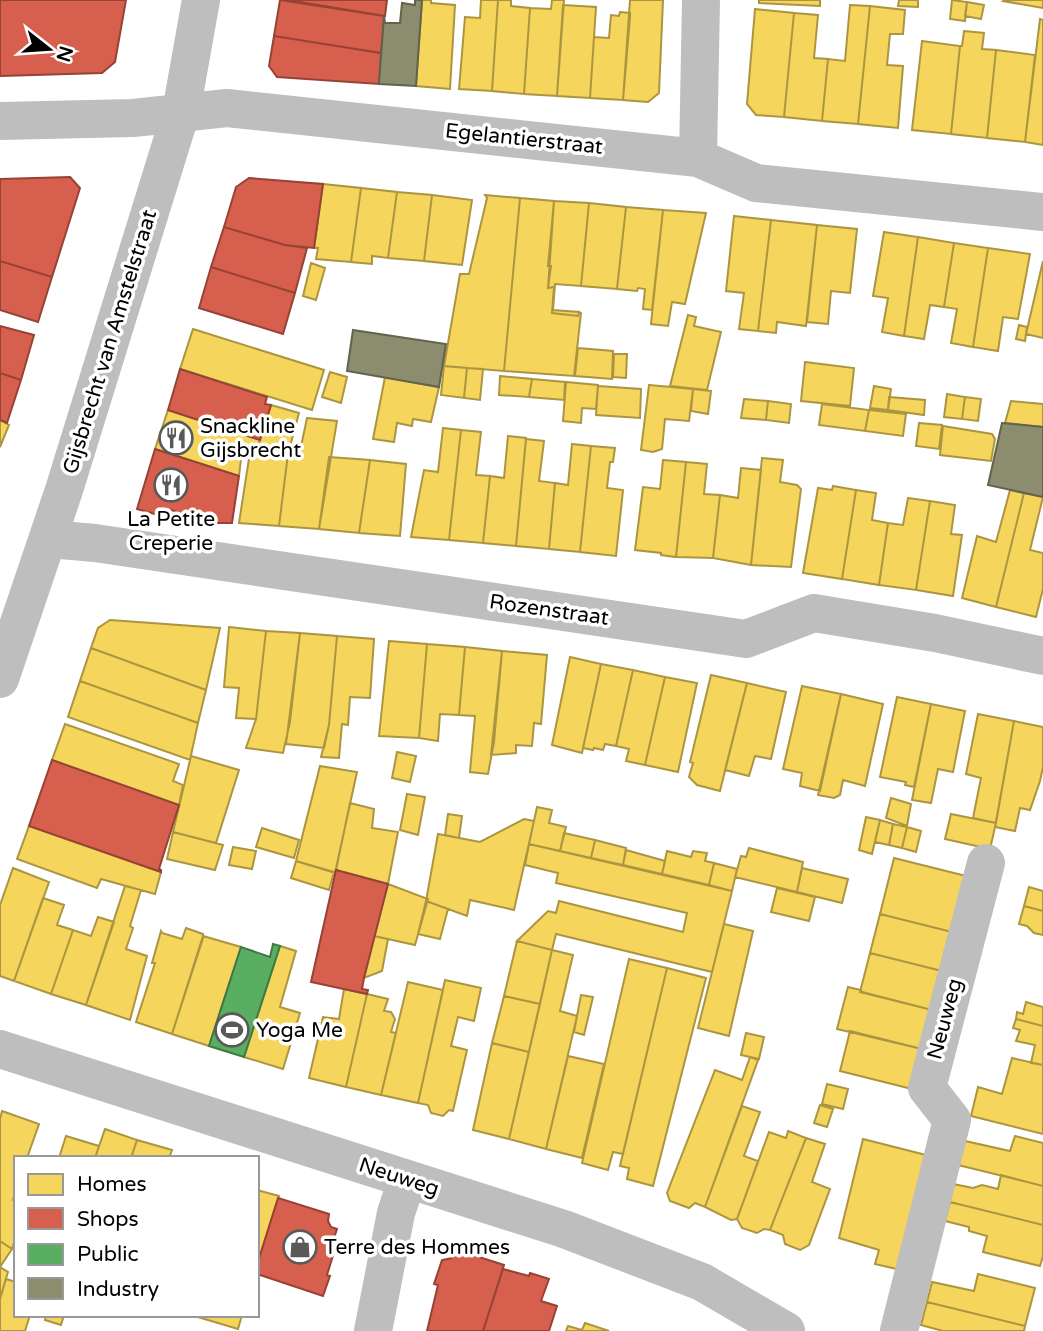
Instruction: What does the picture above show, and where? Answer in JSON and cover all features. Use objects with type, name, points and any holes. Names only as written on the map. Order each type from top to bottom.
[{"type":"street","name":"Gijsbrecht van Amstelstraat","points":[[0,679],[49,539],[181,112],[201,0]]},
{"type":"street","points":[[698,158],[701,0]]},
{"type":"street","name":"Egelantierstraat","points":[[0,121],[133,118],[227,108],[698,158],[756,183],[1043,212]]},
{"type":"street","name":"Rozenstraat","points":[[49,539],[122,547],[746,639],[814,613],[934,633],[1043,656]]},
{"type":"street","name":"Neuweg","points":[[899,1331],[952,1120],[927,1088],[986,863]]},
{"type":"street","name":"Neuweg","points":[[0,1049],[564,1229],[702,1282],[786,1331]]},
{"type":"street","points":[[373,1331],[396,1213],[407,1180]]},
{"type":"building: Homes","points":[[422,0],[455,5],[450,89],[416,86]]},
{"type":"building: Homes","points":[[481,0],[498,0],[492,91],[459,89],[465,17],[480,18]]},
{"type":"building: Homes","points":[[498,0],[511,0],[511,6],[530,8],[524,94],[492,91]]},
{"type":"building: Homes","points":[[552,0],[564,0],[557,96],[524,94],[530,8],[551,9]]},
{"type":"building: Homes","points":[[630,0],[663,0],[659,93],[648,102],[623,100]]},
{"type":"building: Homes","points":[[759,0],[820,0],[820,6],[759,3]]},
{"type":"building: Homes","points":[[899,0],[918,0],[918,7],[898,6]]},
{"type":"building: Homes","points":[[952,0],[967,2],[965,21],[950,19]]},
{"type":"building: Homes","points":[[1043,0],[1043,8],[1003,1]]},
{"type":"building: Homes","points":[[967,2],[984,5],[981,19],[965,16]]},
{"type":"building: Homes","points":[[563,5],[596,7],[590,98],[557,96]]},
{"type":"building: Homes","points":[[850,5],[870,6],[858,124],[822,121],[828,59],[845,61]]},
{"type":"building: Homes","points":[[870,6],[905,10],[903,34],[890,34],[887,65],[903,66],[898,128],[858,124]]},
{"type":"building: Homes","points":[[755,9],[794,13],[784,117],[756,115],[747,104]]},
{"type":"building: Homes","points":[[620,12],[630,13],[623,100],[590,98],[594,37],[609,38],[611,15],[619,16]]},
{"type":"building: Homes","points":[[794,13],[818,15],[814,58],[828,59],[822,121],[784,117]]},
{"type":"building: Homes","points":[[1040,19],[1043,20],[1043,145],[1025,142]]},
{"type":"building: Homes","points":[[964,31],[984,33],[982,49],[996,50],[987,138],[951,134]]},
{"type":"building: Homes","points":[[922,41],[960,46],[951,134],[912,130]]},
{"type":"building: Homes","points":[[996,50],[1035,55],[1025,142],[987,138]]},
{"type":"building: Homes","points":[[323,184],[361,188],[351,262],[316,259],[318,248],[314,248]]},
{"type":"building: Homes","points":[[361,188],[397,192],[388,258],[372,256],[372,264],[351,262]]},
{"type":"building: Homes","points":[[397,192],[432,195],[424,261],[388,258]]},
{"type":"building: Homes","points":[[432,195],[472,200],[462,265],[424,261]]},
{"type":"building: Homes","points":[[485,195],[520,198],[504,371],[444,366],[460,274],[469,274],[487,198]]},
{"type":"building: Homes","points":[[520,198],[554,201],[548,288],[554,287],[552,313],[578,316],[579,312],[581,313],[574,376],[504,371]]},
{"type":"building: Homes","points":[[554,201],[589,203],[581,286],[555,284],[553,310],[579,312],[578,316],[552,313],[554,287],[548,288],[551,266],[548,266]]},
{"type":"building: Homes","points":[[589,203],[626,207],[617,289],[581,286]]},
{"type":"building: Homes","points":[[626,207],[663,210],[652,310],[643,309],[645,289],[617,289]]},
{"type":"building: Homes","points":[[663,210],[706,213],[685,304],[672,302],[668,326],[651,324]]},
{"type":"building: Homes","points":[[734,216],[771,220],[758,331],[739,329],[744,293],[726,291]]},
{"type":"building: Homes","points":[[771,220],[817,225],[806,326],[777,322],[776,333],[758,331]]},
{"type":"building: Homes","points":[[817,225],[857,229],[850,293],[831,291],[828,324],[807,322]]},
{"type":"building: Homes","points":[[884,232],[918,237],[904,336],[882,332],[888,298],[873,296]]},
{"type":"building: Homes","points":[[918,237],[954,243],[944,307],[930,305],[924,339],[904,336]]},
{"type":"building: Homes","points":[[954,243],[988,248],[973,347],[951,343],[957,309],[944,307]]},
{"type":"building: Homes","points":[[988,248],[1030,254],[1018,319],[1003,317],[998,351],[973,347]]},
{"type":"building: Homes","points":[[1043,261],[1043,338],[1026,334]]},
{"type":"building: Homes","points":[[311,263],[325,268],[316,300],[303,296]]},
{"type":"building: Homes","points":[[688,315],[696,317],[694,326],[721,332],[707,390],[670,386]]},
{"type":"building: Homes","points":[[1019,325],[1027,327],[1025,341],[1016,339]]},
{"type":"building: Homes","points":[[193,329],[324,370],[312,410],[180,369]]},
{"type":"building: Homes","points":[[578,348],[613,351],[612,379],[575,376]]},
{"type":"building: Homes","points":[[614,354],[627,354],[626,378],[613,377]]},
{"type":"building: Homes","points":[[805,362],[854,368],[850,406],[801,401]]},
{"type":"building: Homes","points":[[444,366],[467,368],[464,398],[441,395]]},
{"type":"building: Homes","points":[[467,368],[483,369],[480,400],[464,398]]},
{"type":"building: Homes","points":[[330,372],[347,377],[341,403],[322,397]]},
{"type":"building: Homes","points":[[500,376],[532,379],[529,397],[499,395]]},
{"type":"building: Homes","points":[[385,377],[439,387],[431,422],[413,419],[412,426],[397,423],[394,442],[373,439]]},
{"type":"building: Homes","points":[[532,379],[565,382],[564,400],[529,397]]},
{"type":"building: Homes","points":[[566,382],[598,385],[596,409],[582,408],[581,423],[563,421]]},
{"type":"building: Homes","points":[[649,385],[693,389],[689,421],[665,419],[662,449],[653,452],[641,450]]},
{"type":"building: Homes","points":[[598,386],[641,389],[640,418],[596,415]]},
{"type":"building: Homes","points":[[874,386],[891,389],[888,410],[870,408]]},
{"type":"building: Homes","points":[[693,389],[711,391],[708,414],[691,411]]},
{"type":"building: Homes","points":[[947,394],[965,397],[962,419],[944,417]]},
{"type":"building: Homes","points":[[889,397],[925,400],[924,415],[888,410]]},
{"type":"building: Homes","points":[[965,397],[981,399],[978,421],[962,419]]},
{"type":"building: Homes","points":[[744,399],[768,401],[766,420],[741,418]]},
{"type":"building: Homes","points":[[768,401],[791,404],[789,423],[766,420]]},
{"type":"building: Homes","points":[[1011,401],[1043,404],[1043,427],[1005,423]]},
{"type":"building: Homes","points":[[822,404],[869,410],[865,431],[819,425]]},
{"type":"building: Homes","points":[[271,405],[299,413],[288,454],[279,526],[239,523],[250,452],[256,452]]},
{"type":"building: Homes","points":[[168,410],[260,440],[256,452],[242,451],[239,476],[155,449]]},
{"type":"building: Homes","points":[[869,410],[906,414],[903,436],[865,431]]},
{"type":"building: Homes","points":[[307,418],[337,421],[319,529],[279,526],[288,454],[299,456]]},
{"type":"building: Homes","points":[[0,420],[9,425],[0,447]]},
{"type":"building: Homes","points":[[919,423],[942,425],[939,449],[916,446]]},
{"type":"building: Homes","points":[[943,426],[992,434],[995,439],[991,461],[940,455]]},
{"type":"building: Homes","points":[[443,428],[461,430],[449,540],[411,537],[424,470],[438,472]]},
{"type":"building: Homes","points":[[461,430],[481,432],[476,475],[490,476],[483,543],[449,540]]},
{"type":"building: Homes","points":[[508,436],[526,438],[516,546],[483,543],[490,476],[504,478]]},
{"type":"building: Homes","points":[[526,439],[544,441],[539,481],[555,483],[549,549],[516,546]]},
{"type":"building: Homes","points":[[572,444],[591,446],[580,552],[549,549],[555,483],[568,485]]},
{"type":"building: Homes","points":[[591,446],[615,448],[613,462],[610,462],[607,488],[623,490],[616,556],[580,552]]},
{"type":"building: Homes","points":[[329,457],[370,460],[359,533],[319,529]]},
{"type":"building: Homes","points":[[762,458],[783,460],[780,482],[797,485],[801,489],[791,567],[751,565]]},
{"type":"building: Homes","points":[[370,460],[406,464],[400,536],[359,533]]},
{"type":"building: Homes","points":[[663,460],[686,462],[676,557],[635,550],[643,487],[660,489]]},
{"type":"building: Homes","points":[[686,462],[707,464],[704,494],[720,495],[713,558],[676,557]]},
{"type":"building: Homes","points":[[741,468],[761,470],[751,565],[713,558],[720,495],[738,498]]},
{"type":"building: Homes","points":[[833,486],[856,490],[842,579],[803,573],[818,488],[832,490]]},
{"type":"building: Homes","points":[[856,490],[876,493],[872,520],[888,523],[879,585],[842,579]]},
{"type":"building: Homes","points":[[1010,490],[1024,493],[996,607],[962,598],[977,536],[996,542]]},
{"type":"building: Homes","points":[[1024,493],[1043,497],[1030,550],[1043,553],[1043,589],[1036,617],[996,607]]},
{"type":"building: Homes","points":[[908,498],[930,501],[916,590],[879,585],[888,523],[903,525]]},
{"type":"building: Homes","points":[[930,501],[955,505],[951,534],[962,535],[953,596],[916,590]]},
{"type":"building: Homes","points":[[110,620],[220,628],[206,690],[91,648],[98,628]]},
{"type":"building: Homes","points":[[229,627],[266,631],[256,719],[236,718],[239,688],[224,687]]},
{"type":"building: Homes","points":[[266,631],[300,633],[290,722],[283,753],[246,748],[256,719]]},
{"type":"building: Homes","points":[[300,633],[337,636],[329,725],[324,748],[286,744]]},
{"type":"building: Homes","points":[[337,636],[374,639],[370,698],[350,697],[348,725],[342,724],[339,758],[321,757],[329,725]]},
{"type":"building: Homes","points":[[389,641],[427,644],[419,738],[379,736]]},
{"type":"building: Homes","points":[[427,644],[465,647],[459,715],[440,714],[438,741],[419,738]]},
{"type":"building: Homes","points":[[465,647],[502,651],[494,742],[488,774],[470,772],[475,716],[459,715]]},
{"type":"building: Homes","points":[[91,648],[206,690],[198,723],[80,681]]},
{"type":"building: Homes","points":[[502,651],[547,655],[541,724],[534,723],[532,746],[516,745],[516,753],[491,755]]},
{"type":"building: Homes","points":[[570,657],[601,664],[582,753],[552,745]]},
{"type":"building: Homes","points":[[601,664],[633,670],[616,746],[605,744],[603,750],[593,750],[583,748]]},
{"type":"building: Homes","points":[[633,670],[665,677],[645,765],[626,761],[629,749],[616,746]]},
{"type":"building: Homes","points":[[711,675],[747,683],[720,791],[697,785],[689,777],[693,763],[690,762]]},
{"type":"building: Homes","points":[[665,677],[697,683],[678,772],[645,765]]},
{"type":"building: Homes","points":[[80,681],[198,723],[190,760],[68,717]]},
{"type":"building: Homes","points":[[747,683],[786,692],[771,759],[755,756],[749,776],[725,770]]},
{"type":"building: Homes","points":[[802,686],[841,694],[820,791],[800,786],[802,773],[783,769]]},
{"type":"building: Homes","points":[[841,694],[883,704],[865,786],[843,780],[840,795],[834,798],[818,795]]},
{"type":"building: Homes","points":[[897,697],[931,704],[914,787],[905,785],[906,782],[880,777]]},
{"type":"building: Homes","points":[[931,704],[965,711],[953,772],[938,769],[931,803],[912,800]]},
{"type":"building: Homes","points":[[978,714],[1014,721],[996,823],[973,818],[981,778],[966,774]]},
{"type":"building: Homes","points":[[1014,721],[1043,727],[1043,767],[1040,781],[1030,810],[1020,808],[1015,831],[995,827]]},
{"type":"building: Homes","points":[[65,724],[179,764],[173,781],[183,785],[179,805],[52,760]]},
{"type":"building: Homes","points":[[397,752],[416,756],[410,782],[392,778]]},
{"type":"building: Homes","points":[[191,756],[239,770],[216,843],[173,832]]},
{"type":"building: Homes","points":[[320,766],[357,772],[335,873],[296,861]]},
{"type":"building: Homes","points":[[407,794],[425,797],[418,835],[400,830]]},
{"type":"building: Homes","points":[[891,798],[911,804],[907,826],[886,818]]},
{"type":"building: Homes","points":[[350,803],[374,809],[372,828],[398,832],[388,884],[336,870]]},
{"type":"building: Homes","points":[[537,807],[552,810],[549,823],[566,827],[560,851],[529,844]]},
{"type":"building: Homes","points":[[448,814],[462,816],[459,838],[445,835]]},
{"type":"building: Homes","points":[[951,814],[996,823],[990,849],[945,839]]},
{"type":"building: Homes","points":[[866,817],[880,820],[872,854],[859,850]]},
{"type":"building: Homes","points":[[524,819],[534,821],[514,910],[470,900],[467,916],[426,901],[438,834],[480,842]]},
{"type":"building: Homes","points":[[880,820],[893,824],[889,845],[875,842]]},
{"type":"building: Homes","points":[[893,824],[907,827],[902,848],[889,845]]},
{"type":"building: Homes","points":[[29,826],[161,872],[155,894],[101,879],[97,888],[17,859]]},
{"type":"building: Homes","points":[[907,827],[921,831],[916,852],[902,848]]},
{"type":"building: Homes","points":[[262,828],[299,840],[294,858],[256,847]]},
{"type":"building: Homes","points":[[173,832],[223,845],[215,870],[167,859]]},
{"type":"building: Homes","points":[[564,833],[595,840],[591,858],[560,851]]},
{"type":"building: Homes","points":[[595,840],[626,848],[623,865],[591,858]]},
{"type":"building: Homes","points":[[529,844],[732,891],[712,972],[556,934],[552,950],[517,941],[548,911],[556,913],[559,901],[683,932],[687,913],[556,883],[558,873],[525,865]]},
{"type":"building: Homes","points":[[233,847],[256,851],[252,869],[229,865]]},
{"type":"building: Homes","points":[[749,848],[803,862],[797,892],[735,877],[741,856],[746,857]]},
{"type":"building: Homes","points":[[626,850],[665,861],[662,874],[623,865]]},
{"type":"building: Homes","points":[[667,851],[691,857],[693,851],[707,853],[705,861],[714,863],[709,885],[662,874]]},
{"type":"building: Homes","points":[[894,858],[966,876],[952,932],[880,914]]},
{"type":"building: Homes","points":[[296,861],[334,872],[329,890],[291,878]]},
{"type":"building: Homes","points":[[714,863],[737,869],[732,891],[709,885]]},
{"type":"building: Homes","points":[[13,868],[49,882],[14,981],[0,976],[0,905]]},
{"type":"building: Homes","points":[[802,868],[848,879],[842,903],[797,892]]},
{"type":"building: Homes","points":[[388,884],[428,899],[415,945],[374,936]]},
{"type":"building: Homes","points":[[125,886],[141,890],[126,949],[147,956],[130,1020],[86,1005]]},
{"type":"building: Homes","points":[[1029,887],[1043,891],[1043,911],[1024,906]]},
{"type":"building: Homes","points":[[777,888],[815,897],[809,921],[771,912]]},
{"type":"building: Homes","points":[[43,898],[64,905],[57,925],[73,930],[51,994],[14,981]]},
{"type":"building: Homes","points":[[426,901],[448,909],[440,939],[418,934]]},
{"type":"building: Homes","points":[[1024,906],[1043,911],[1043,935],[1019,924]]},
{"type":"building: Homes","points":[[880,914],[952,932],[942,971],[870,953]]},
{"type":"building: Homes","points":[[98,917],[114,922],[86,1005],[51,994],[73,930],[91,936]]},
{"type":"building: Homes","points":[[724,924],[753,931],[729,1036],[698,1028]]},
{"type":"building: Homes","points":[[186,928],[203,934],[203,938],[172,1034],[136,1022],[155,963],[152,963],[161,931],[182,939]]},
{"type":"building: Homes","points":[[203,936],[241,947],[209,1046],[172,1034]]},
{"type":"building: Homes","points":[[374,936],[388,939],[382,971],[364,978]]},
{"type":"building: Homes","points":[[517,941],[552,950],[540,1004],[504,996]]},
{"type":"building: Homes","points":[[280,946],[296,951],[280,1007],[300,1013],[283,1069],[244,1057]]},
{"type":"building: Homes","points":[[552,950],[573,955],[560,1011],[577,1016],[546,1149],[509,1139]]},
{"type":"building: Homes","points":[[870,953],[942,971],[932,1010],[860,992]]},
{"type":"building: Homes","points":[[629,959],[667,968],[623,1154],[613,1152],[608,1170],[582,1163]]},
{"type":"building: Homes","points":[[667,968],[706,978],[653,1186],[627,1179],[629,1168],[620,1166]]},
{"type":"building: Homes","points":[[445,980],[481,988],[474,1021],[458,1017],[451,1046],[467,1050],[453,1111],[449,1110],[443,1116],[431,1113],[428,1105],[418,1103]]},
{"type":"building: Homes","points":[[408,982],[443,990],[418,1103],[381,1095]]},
{"type":"building: Homes","points":[[848,987],[932,1010],[922,1049],[837,1029]]},
{"type":"building: Homes","points":[[344,989],[367,994],[346,1087],[309,1078],[323,1017],[339,1019]]},
{"type":"building: Homes","points":[[367,994],[388,999],[384,1011],[391,1012],[395,1019],[391,1032],[396,1033],[381,1095],[346,1087]]},
{"type":"building: Homes","points":[[581,995],[593,997],[584,1035],[574,1032]]},
{"type":"building: Homes","points":[[504,996],[540,1004],[529,1052],[492,1043]]},
{"type":"building: Homes","points":[[1026,1002],[1043,1007],[1043,1026],[1016,1019],[1017,1012],[1023,1014]]},
{"type":"building: Homes","points":[[1016,1019],[1043,1026],[1043,1065],[1031,1063],[1035,1045],[1016,1041],[1020,1030],[1013,1028]]},
{"type":"building: Homes","points":[[850,1031],[922,1049],[912,1089],[840,1071]]},
{"type":"building: Homes","points":[[746,1033],[764,1037],[759,1059],[741,1055]]},
{"type":"building: Homes","points":[[492,1043],[529,1052],[509,1139],[473,1130]]},
{"type":"building: Homes","points":[[568,1056],[604,1064],[582,1158],[546,1149]]},
{"type":"building: Homes","points":[[750,1057],[758,1060],[705,1207],[695,1203],[689,1208],[670,1201],[667,1193],[715,1070],[742,1080]]},
{"type":"building: Homes","points":[[1012,1058],[1043,1065],[1043,1134],[971,1116],[978,1087],[1002,1094]]},
{"type":"building: Homes","points":[[827,1084],[848,1089],[843,1109],[822,1104]]},
{"type":"building: Homes","points":[[820,1105],[833,1109],[827,1127],[814,1123]]},
{"type":"building: Homes","points":[[742,1106],[760,1112],[744,1156],[758,1161],[737,1219],[731,1220],[705,1207]]},
{"type":"building: Homes","points":[[2,1111],[39,1124],[28,1156],[14,1156],[12,1249],[0,1241]]},
{"type":"building: Homes","points":[[105,1129],[137,1140],[132,1156],[96,1156]]},
{"type":"building: Homes","points":[[788,1131],[806,1138],[770,1230],[764,1229],[757,1233],[742,1228],[737,1219],[769,1132],[786,1138]]},
{"type":"building: Homes","points":[[66,1136],[99,1146],[96,1156],[60,1156]]},
{"type":"building: Homes","points":[[1015,1136],[1043,1143],[1043,1186],[958,1165],[965,1141],[1010,1151]]},
{"type":"building: Homes","points":[[806,1138],[825,1144],[812,1182],[830,1189],[809,1245],[800,1250],[785,1244],[783,1235],[770,1230]]},
{"type":"building: Homes","points":[[863,1139],[930,1156],[901,1270],[875,1264],[879,1250],[839,1238]]},
{"type":"building: Homes","points":[[137,1140],[172,1150],[170,1156],[132,1156]]},
{"type":"building: Homes","points":[[1001,1175],[1043,1186],[1043,1225],[950,1202],[953,1184],[973,1188],[982,1185],[998,1189]]},
{"type":"building: Homes","points":[[259,1191],[279,1196],[259,1259]]},
{"type":"building: Homes","points":[[950,1202],[1043,1225],[1043,1256],[1040,1266],[983,1252],[987,1236],[969,1231],[969,1227],[945,1221]]},
{"type":"building: Homes","points":[[0,1241],[12,1249],[0,1267]]},
{"type":"building: Homes","points":[[0,1267],[8,1272],[1,1295],[0,1295]]},
{"type":"building: Homes","points":[[978,1274],[1035,1288],[1025,1326],[927,1302],[932,1282],[974,1291]]},
{"type":"building: Homes","points":[[6,1279],[14,1281],[14,1317],[29,1317],[25,1331],[0,1331],[0,1299]]},
{"type":"building: Homes","points":[[927,1302],[1025,1326],[1024,1331],[943,1331],[921,1325]]},
{"type":"building: Homes","points":[[46,1317],[63,1317],[61,1325],[45,1320]]},
{"type":"building: Homes","points":[[198,1317],[241,1317],[238,1329]]},
{"type":"building: Homes","points":[[585,1323],[609,1331],[566,1331],[568,1326],[582,1330]]},
{"type":"building: Shops","points":[[0,0],[126,0],[115,62],[102,73],[0,76]]},
{"type":"building: Shops","points":[[280,0],[384,16],[381,53],[274,36]]},
{"type":"building: Shops","points":[[287,0],[387,0],[385,16]]},
{"type":"building: Shops","points":[[274,36],[381,53],[379,84],[277,77],[269,66]]},
{"type":"building: Shops","points":[[70,177],[80,188],[52,277],[0,261],[0,179]]},
{"type":"building: Shops","points":[[249,178],[323,184],[314,248],[285,245],[224,227],[236,187]]},
{"type":"building: Shops","points":[[224,227],[285,245],[307,248],[295,293],[211,267]]},
{"type":"building: Shops","points":[[0,261],[52,277],[38,322],[0,310]]},
{"type":"building: Shops","points":[[211,267],[295,293],[283,334],[199,308]]},
{"type":"building: Shops","points":[[0,326],[34,335],[21,380],[0,373]]},
{"type":"building: Shops","points":[[180,369],[267,397],[265,404],[271,405],[260,440],[168,410]]},
{"type":"building: Shops","points":[[0,373],[21,380],[7,423],[0,420]]},
{"type":"building: Shops","points":[[155,449],[239,476],[232,523],[212,523],[171,510],[169,518],[137,509]]},
{"type":"building: Shops","points":[[52,760],[179,805],[159,869],[161,872],[29,826]]},
{"type":"building: Shops","points":[[336,870],[388,884],[364,978],[362,989],[368,990],[367,994],[311,982]]},
{"type":"building: Shops","points":[[278,1198],[329,1214],[331,1227],[337,1229],[331,1248],[335,1249],[327,1275],[330,1276],[323,1296],[259,1275],[259,1259]]},
{"type":"building: Shops","points":[[457,1250],[504,1265],[483,1331],[427,1331],[438,1285],[434,1284],[442,1260],[452,1258]]},
{"type":"building: Shops","points":[[503,1269],[549,1279],[541,1301],[557,1306],[549,1331],[483,1331]]},
{"type":"building: Public","points":[[273,944],[280,946],[244,1057],[209,1046],[241,947],[270,957]]},
{"type":"building: Industry","points":[[415,0],[422,0],[416,86],[379,84],[384,16],[385,23],[400,23],[402,3],[415,5]]},
{"type":"building: Industry","points":[[353,330],[446,344],[439,387],[347,371]]},
{"type":"building: Industry","points":[[1002,423],[1043,427],[1043,497],[988,485]]},
{"type":"place","name":"Snackline Gijsbrecht","points":[[176,438]]},
{"type":"place","name":"La Petite Creperie","points":[[171,485]]},
{"type":"place","name":"Yoga Me","points":[[232,1030]]},
{"type":"place","name":"Terre des Hommes","points":[[300,1247]]}]
